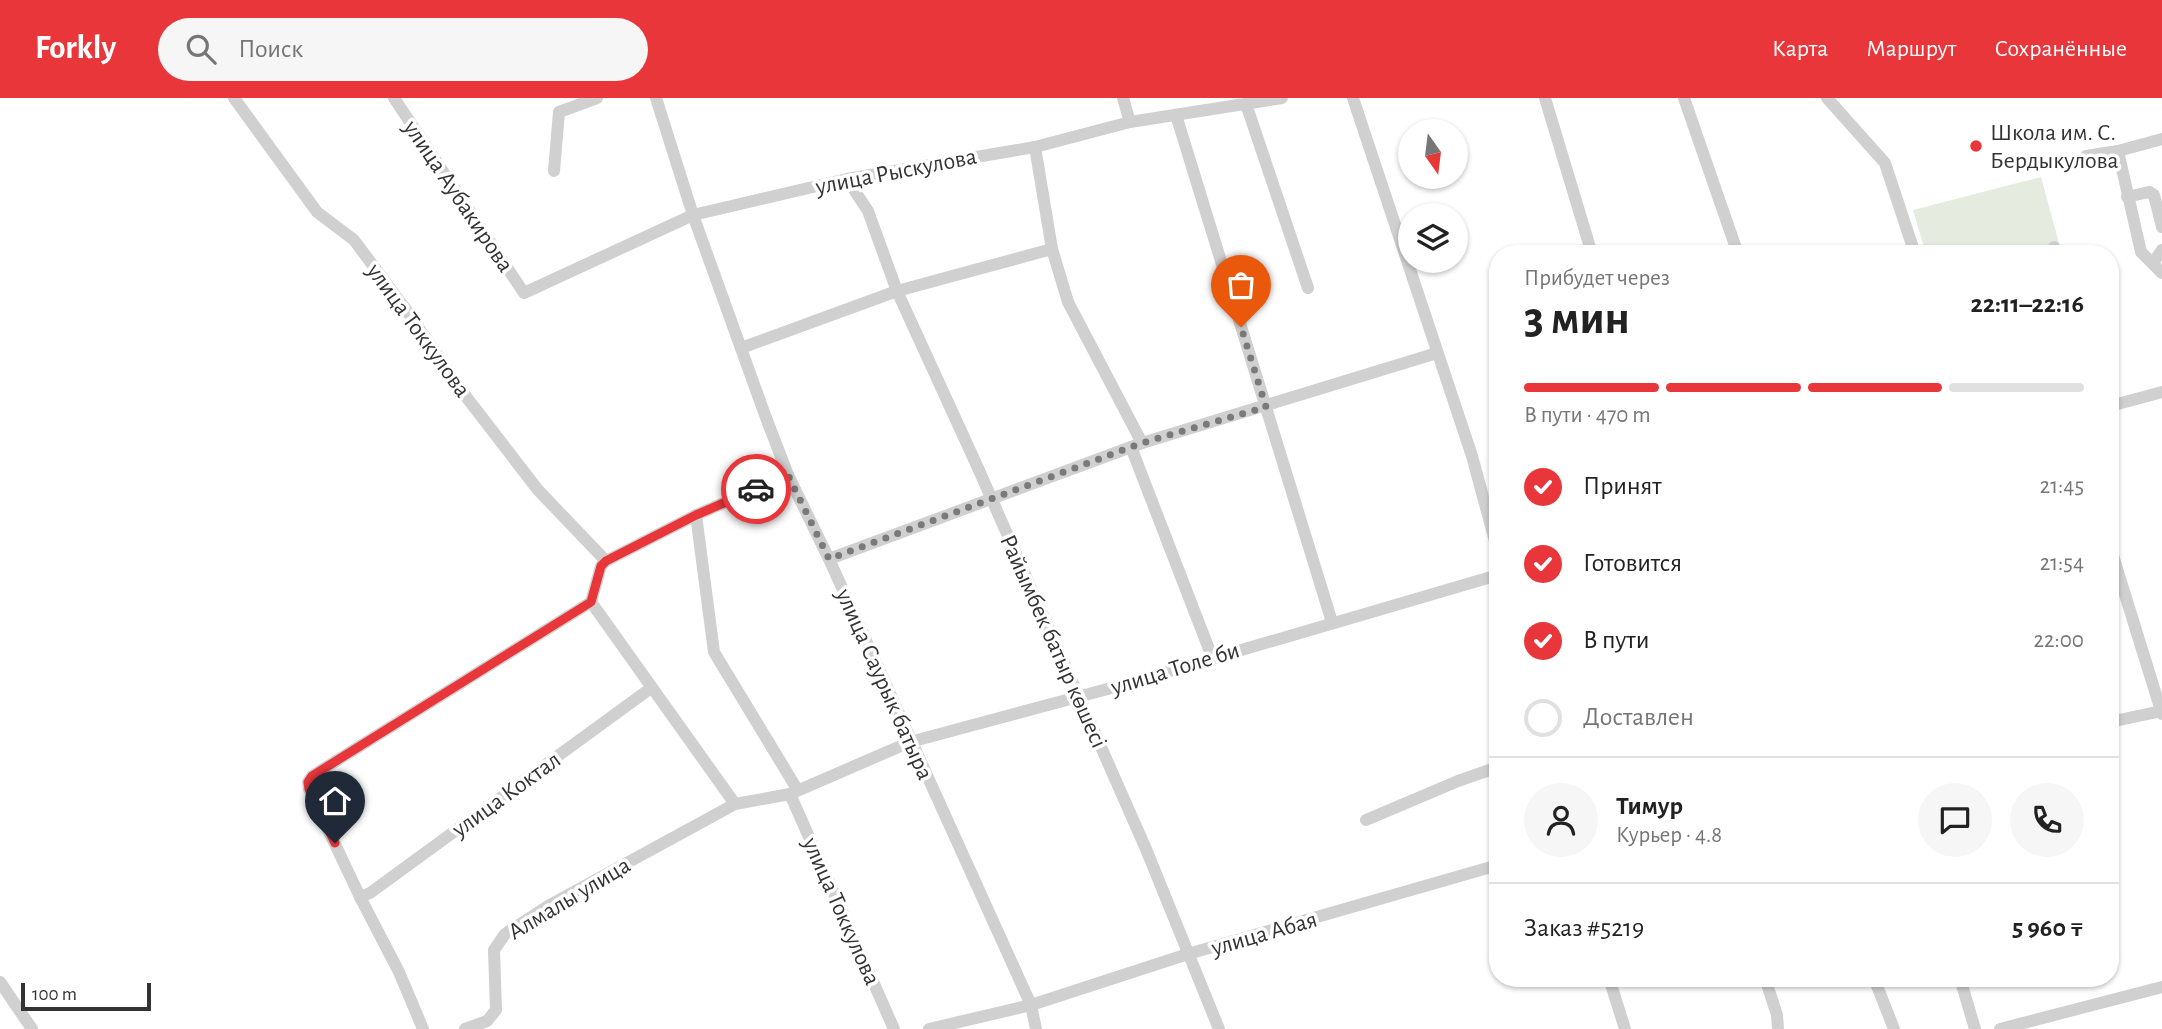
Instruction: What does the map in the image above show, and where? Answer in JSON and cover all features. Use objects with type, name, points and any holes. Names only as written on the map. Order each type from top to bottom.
[{"type":"street","name":"улица Токкулова","points":[[234,98],[317,212],[354,240],[464,394],[538,490],[606,561]]},
{"type":"street","name":"улица Аубакирова","points":[[394,98],[524,293]]},
{"type":"street","points":[[554,171],[559,112],[597,98]]},
{"type":"street","name":"улица Саурык батыра","points":[[656,98],[693,215],[788,475],[829,559],[1031,1005],[1036,1029]]},
{"type":"street","points":[[1123,98],[1130,122]]},
{"type":"street","name":"улица Рыскулова","points":[[524,293],[693,215],[847,179],[1035,146],[1130,122],[1176,115],[1206,104],[1246,104],[1282,98]]},
{"type":"street","points":[[1353,98],[1472,456],[1489,519]]},
{"type":"street","points":[[1545,98],[1589,245]]},
{"type":"street","points":[[1684,98],[1735,245]]},
{"type":"street","points":[[1827,98],[1885,163],[1912,245]]},
{"type":"street","points":[[1246,104],[1308,288]]},
{"type":"street","points":[[1176,115],[1332,622]]},
{"type":"street","points":[[2086,156],[2118,151],[2162,139]]},
{"type":"street","points":[[1035,146],[1052,249],[1068,302],[1136,445],[1212,657]]},
{"type":"street","points":[[2118,151],[2141,252],[2157,268],[2162,250]]},
{"type":"street","name":"Райымбек батыр көшесі","points":[[847,179],[868,211],[897,291],[1146,849],[1219,1029]]},
{"type":"street","points":[[2127,197],[2149,192],[2154,195],[2162,227]]},
{"type":"street","points":[[741,348],[897,291],[1052,249]]},
{"type":"street","points":[[829,559],[1136,445],[1437,353]]},
{"type":"street","points":[[2119,403],[2162,392]]},
{"type":"street","points":[[423,1029],[399,972],[360,897],[308,782],[312,776],[591,602],[601,566],[606,561],[696,515],[788,475]]},
{"type":"street","name":"улица Токкулова","points":[[696,515],[714,652],[794,792],[894,1029]]},
{"type":"street","points":[[2119,575],[2162,712],[2119,720]]},
{"type":"street","name":"улица Толе би","points":[[735,804],[794,792],[910,742],[1489,578]]},
{"type":"street","points":[[591,602],[735,804]]},
{"type":"street","name":"улица Коктал","points":[[360,897],[370,893],[651,688]]},
{"type":"street","points":[[1366,820],[1489,770]]},
{"type":"street","name":"Алмалы улица","points":[[465,1029],[487,1021],[496,1010],[494,950],[505,934],[548,906],[735,804]]},
{"type":"street","name":"улица Абая","points":[[929,1029],[1031,1005],[1188,954],[1489,868]]},
{"type":"street","points":[[0,982],[32,1029]]},
{"type":"street","points":[[1612,987],[1625,1029]]},
{"type":"street","points":[[1768,987],[1777,1014],[1778,1029]]},
{"type":"street","points":[[1878,987],[1894,1029]]},
{"type":"street","points":[[1962,987],[1975,1029]]},
{"type":"street","points":[[2000,1029],[2162,987]]},
{"type":"shaded area","points":[[2041,177],[2060,245],[1923,245],[1913,210]]},
{"type":"way so far","points":[[756,489],[788,475],[829,559],[1142,443],[1266,407],[1241,327]]},
{"type":"place","name":"Школа им. С. Бердыкулова","points":[[1976,146]]},
{"type":"route","points":[[335,843],[309,789],[308,782],[312,776],[591,602],[601,566],[606,561],[696,515],[756,489]]}]
